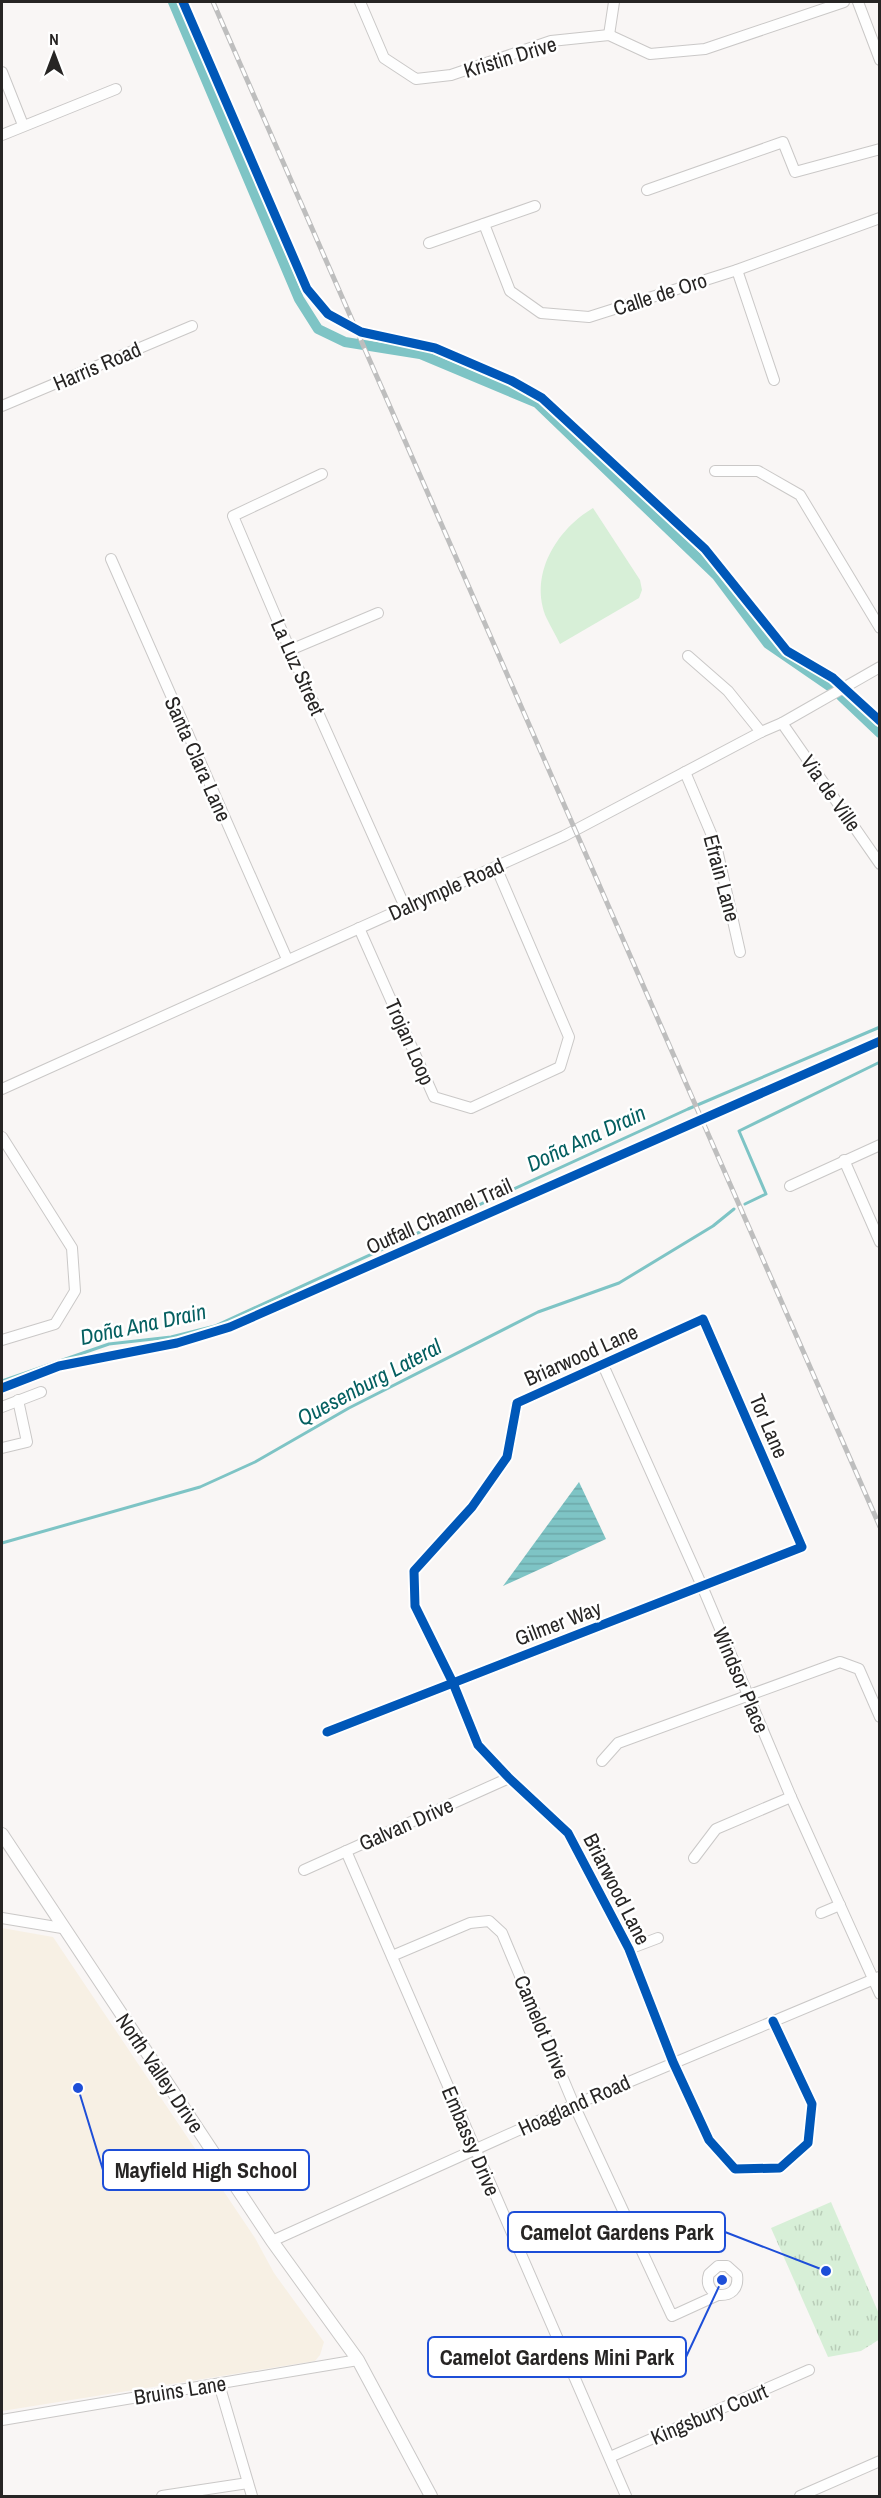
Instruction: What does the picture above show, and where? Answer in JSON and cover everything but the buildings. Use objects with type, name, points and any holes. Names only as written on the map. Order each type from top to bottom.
[{"type":"main road","name":"North Valley Drive","points":[[2,1834],[62,1928],[272,2241],[358,2360],[431,2496]]},
{"type":"street","name":"Kristin Drive","points":[[360,2],[384,58],[416,79],[451,75],[551,41],[609,35]]},
{"type":"street","points":[[614,2],[609,35],[650,54],[705,49],[844,2]]},
{"type":"street","points":[[858,2],[879,60]]},
{"type":"street","points":[[2,72],[23,125]]},
{"type":"street","points":[[2,135],[116,90]]},
{"type":"street","points":[[647,190],[783,142],[795,172],[879,149]]},
{"type":"street","points":[[429,243],[535,206]]},
{"type":"street","name":"Calle de Oro","points":[[484,224],[510,291],[541,313],[589,317],[737,270],[879,218]]},
{"type":"street","points":[[737,270],[774,380]]},
{"type":"street","name":"Harris Road","points":[[2,406],[192,326]]},
{"type":"street","points":[[715,471],[758,471],[800,495],[879,628]]},
{"type":"street","name":"La Luz Street","points":[[322,474],[233,516],[290,651],[405,907]]},
{"type":"street","name":"Santa Clara Lane","points":[[111,559],[287,959]]},
{"type":"street","points":[[290,651],[378,613]]},
{"type":"street","points":[[688,656],[728,691],[761,732]]},
{"type":"street","name":"Dalrymple Road","points":[[2,1089],[582,827],[782,723],[879,668]]},
{"type":"street","name":"Via de Ville","points":[[782,723],[879,864]]},
{"type":"street","name":"Efrain Lane","points":[[686,772],[716,845],[740,952]]},
{"type":"street","name":"Trojan Loop","points":[[359,928],[434,1097],[471,1108],[560,1066],[569,1038],[496,867]]},
{"type":"street","points":[[2,1137],[72,1248],[75,1291],[56,1323],[2,1340]]},
{"type":"street","points":[[790,1186],[879,1145]]},
{"type":"street","points":[[844,1160],[879,1242]]},
{"type":"street","name":"Briarwood Lane","points":[[704,1319],[516,1403],[507,1457],[472,1507],[414,1571],[415,1606],[453,1683],[478,1744],[509,1778],[567,1833],[629,1948],[673,2062],[709,2140],[735,2169],[780,2168],[808,2143],[812,2104],[773,2021]]},
{"type":"street","name":"Tor Lane","points":[[704,1319],[802,1547]]},
{"type":"street","name":"Windsor Place","points":[[603,1365],[702,1586],[790,1797],[876,1978],[879,1994]]},
{"type":"street","points":[[2,1407],[41,1392]]},
{"type":"street","points":[[2,1448],[27,1442],[18,1400]]},
{"type":"street","name":"Gilmer Way","points":[[327,1732],[802,1547]]},
{"type":"street","points":[[602,1761],[618,1743],[840,1662],[859,1669],[879,1717]]},
{"type":"street","name":"Galvan Drive","points":[[304,1870],[509,1778]]},
{"type":"street","points":[[694,1857],[716,1829],[790,1797]]},
{"type":"street","name":"Embassy Drive","points":[[346,1851],[626,2496]]},
{"type":"street","points":[[821,1913],[840,1905]]},
{"type":"street","points":[[2,1918],[62,1928]]},
{"type":"street","name":"Camelot Drive","points":[[393,1956],[470,1923],[489,1921],[502,1933],[574,2105],[672,2316],[718,2295]]},
{"type":"street","points":[[629,1948],[658,1938]]},
{"type":"street","name":"Hoagland Road","points":[[272,2241],[574,2105],[876,1978]]},
{"type":"street","name":"Bruins Lane","points":[[2,2420],[358,2360]]},
{"type":"street","name":"Kingsbury Court","points":[[610,2457],[809,2370]]},
{"type":"street","points":[[219,2384],[252,2496]]},
{"type":"street","points":[[800,2496],[879,2461]]},
{"type":"street","points":[[162,2496],[248,2482]]},
{"type":"shaded area","points":[[2,1928],[53,1937],[255,2238],[274,2273],[324,2342],[320,2355],[315,2361],[2,2411]]},
{"type":"green space","points":[[593,508],[640,580],[642,590],[639,598],[560,644],[547,619],[542,603],[543,571],[557,541],[580,517]]},
{"type":"green space","points":[[831,2202],[879,2314],[880,2339],[861,2351],[828,2357],[771,2228]]},
{"type":"water","points":[[579,1482],[606,1539],[503,1586]]},
{"type":"waterway","points":[[173,2],[299,299],[318,329],[345,342],[420,354],[537,403],[717,576],[768,644],[832,688]]},
{"type":"waterway","points":[[841,696],[880,733]]},
{"type":"waterway","name":"Doña Ana Drain","points":[[2,1381],[109,1344],[171,1337],[215,1326],[688,1109],[880,1027]]},
{"type":"waterway","name":"Quesenburg Lateral","points":[[745,1204],[766,1194],[739,1131],[880,1062]]},
{"type":"waterway","name":"Quesenburg Lateral","points":[[2,1543],[200,1487],[255,1462],[349,1408],[538,1312],[619,1283],[713,1226],[734,1209]]},
{"type":"railway","points":[[213,2],[880,1527]]},
{"type":"cycle path","points":[[183,2],[307,289],[328,314],[361,332],[435,348],[512,381],[542,398],[705,549],[787,651],[833,678],[880,721]]},
{"type":"cycle path","name":"Outfall Channel Trail","points":[[2,1388],[59,1366],[177,1343],[230,1327],[880,1041]]},
{"type":"cycle path","points":[[327,1732],[802,1547],[703,1319],[517,1403],[507,1457],[472,1507],[414,1571],[415,1606],[453,1683],[478,1745],[509,1778],[568,1833],[629,1949],[673,2062],[709,2140],[735,2169],[780,2168],[808,2143],[812,2104],[773,2021]]},
{"type":"place","name":"Mayfield High School","points":[[78,2088]]},
{"type":"place","name":"Camelot Gardens Park","points":[[826,2271]]},
{"type":"place","name":"Camelot Gardens Mini Park","points":[[722,2280]]}]
